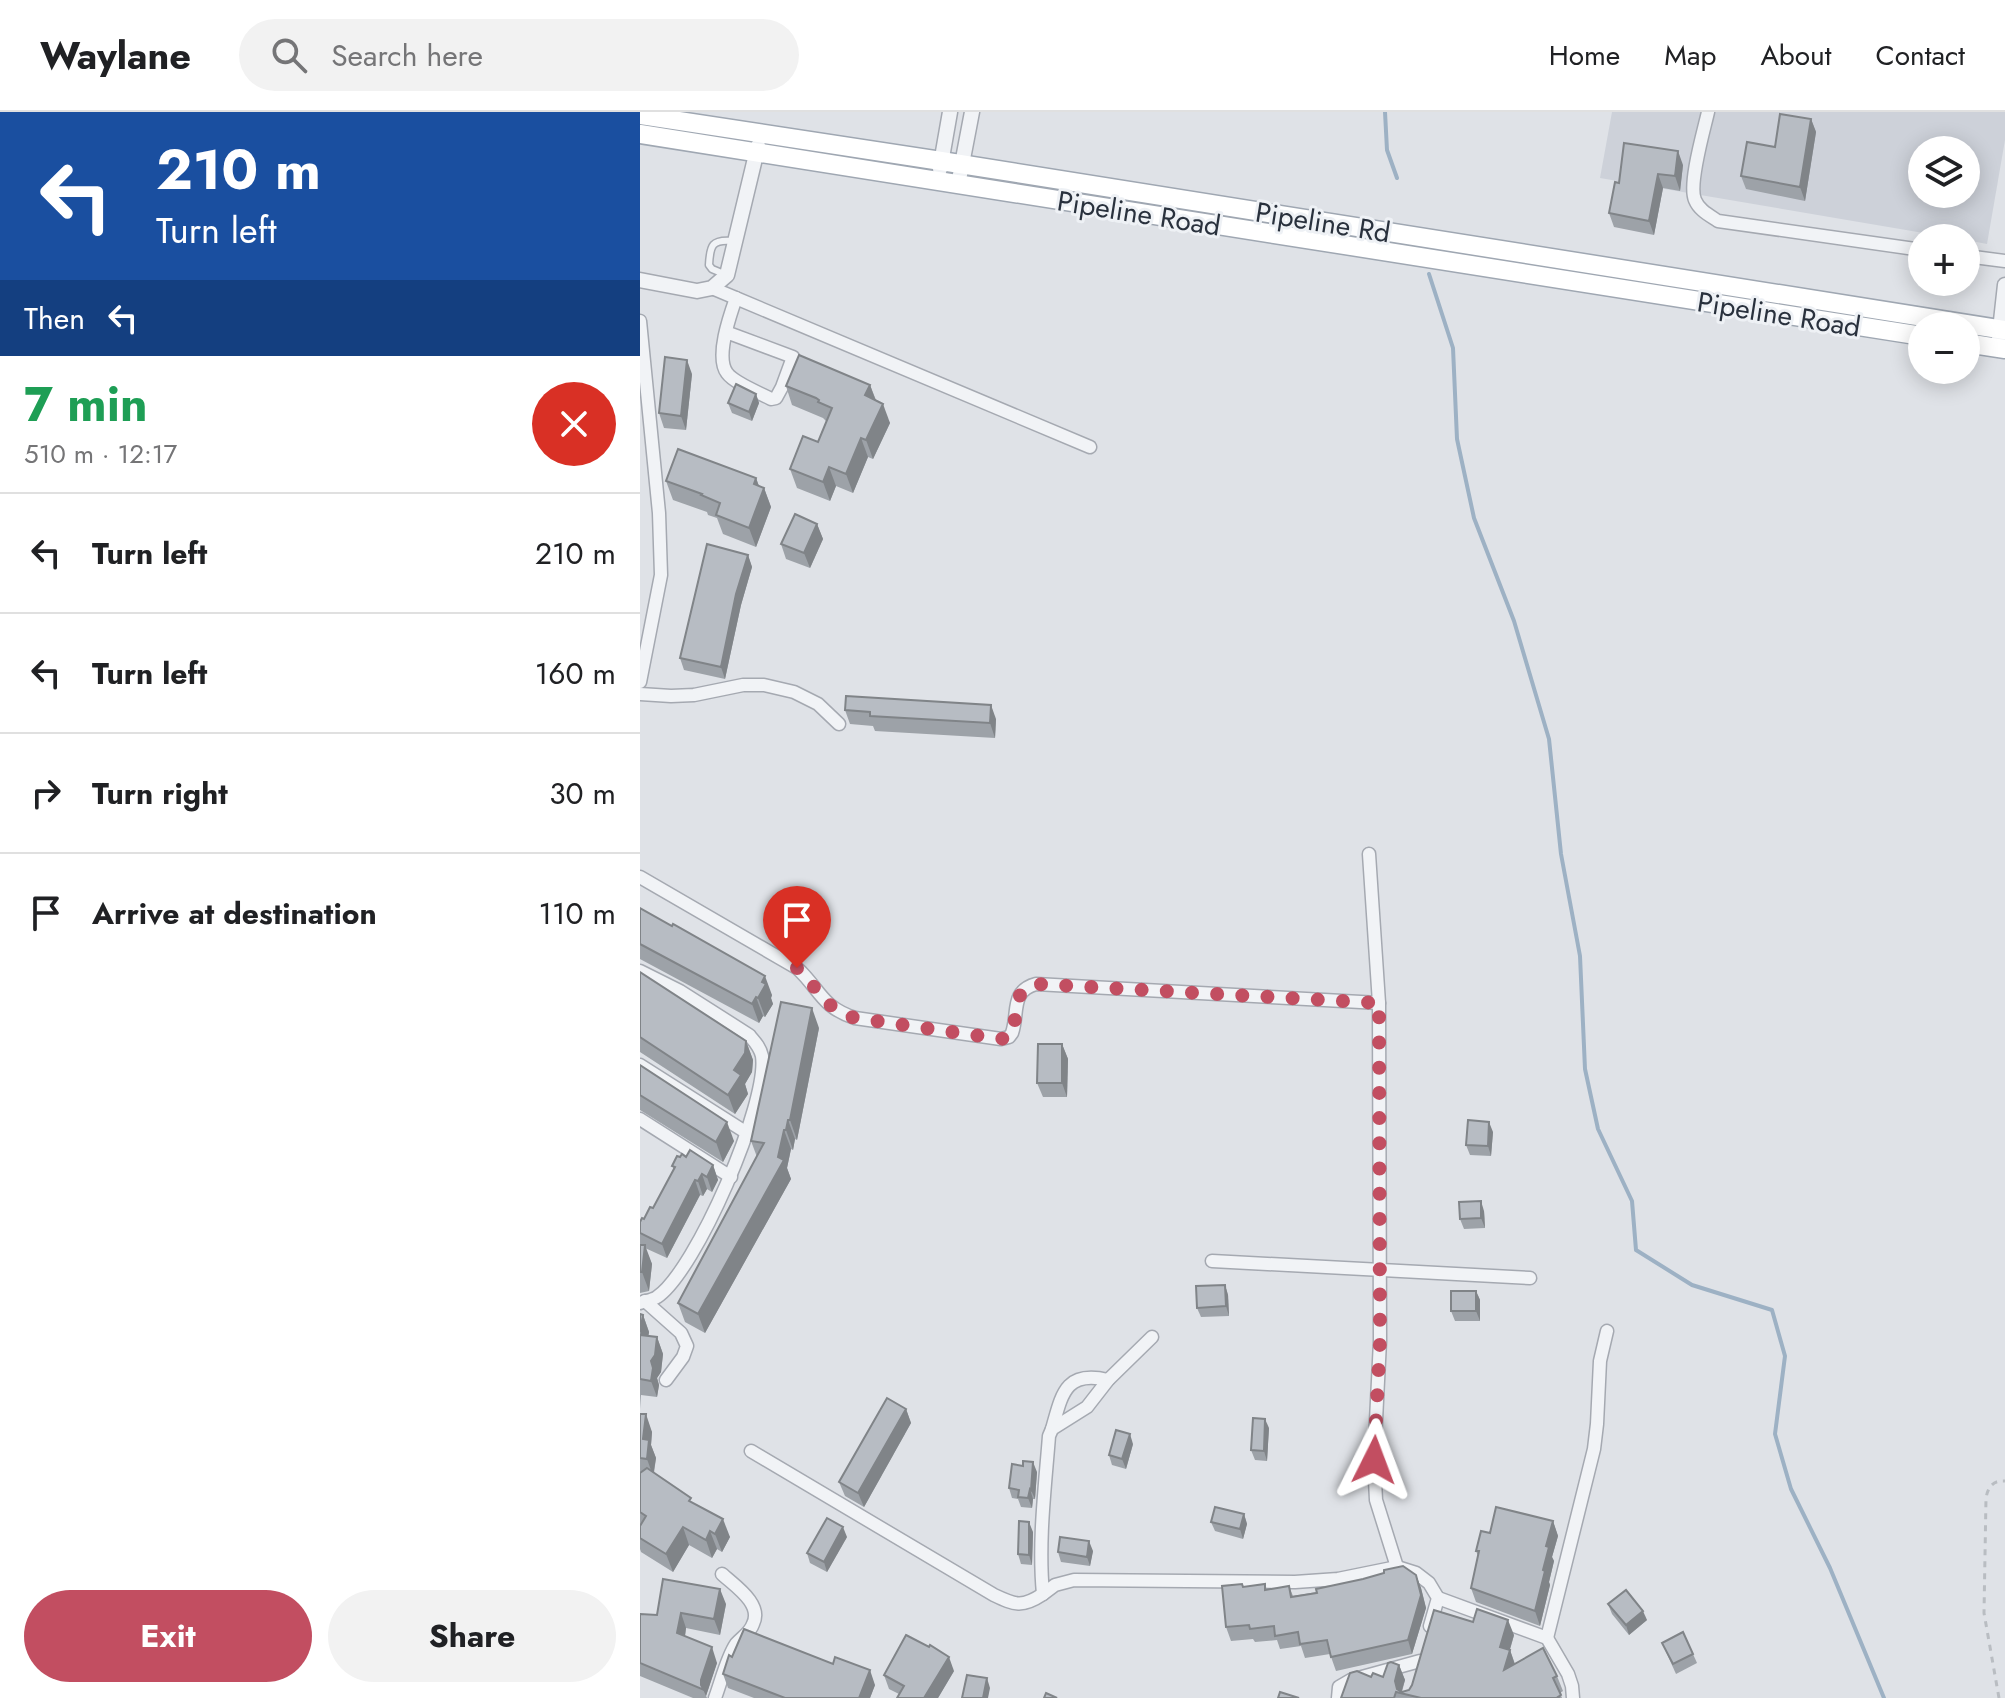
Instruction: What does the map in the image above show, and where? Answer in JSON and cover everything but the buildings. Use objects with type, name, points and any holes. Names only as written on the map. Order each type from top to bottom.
[{"type":"main road","name":"Pipeline Rd","points":[[640,115],[758,143],[941,161],[2002,339]]},
{"type":"main road","name":"Pipeline Road","points":[[640,134],[758,143],[938,182],[1908,334]]},
{"type":"main road","points":[[1980,341],[2002,339]]},
{"type":"street","points":[[938,182],[950,112]]},
{"type":"street","points":[[958,185],[972,112]]},
{"type":"street","points":[[1708,112],[1693,183],[1694,199],[1703,212],[1718,221],[1908,248]]},
{"type":"street","points":[[640,280],[697,291],[712,288],[727,275],[758,143]]},
{"type":"street","points":[[1980,258],[2005,261]]},
{"type":"street","points":[[2002,339],[2005,285]]},
{"type":"street","points":[[712,288],[1090,447]]},
{"type":"street","points":[[726,332],[793,357],[776,398],[771,399],[726,372],[722,359],[726,332],[736,298]]},
{"type":"street","points":[[640,321],[644,406],[659,513],[661,575],[640,682]]},
{"type":"street","points":[[640,466],[654,468]]},
{"type":"street","points":[[640,694],[694,695],[743,685],[764,685],[794,692],[818,704],[839,724]]},
{"type":"street","points":[[1369,854],[1379,1003],[1380,1341],[1374,1460],[1376,1500],[1397,1567]]},
{"type":"street","points":[[640,877],[797,968],[832,1008],[855,1018],[1001,1039],[1012,1033],[1021,992],[1027,986],[1036,984],[1379,1003]]},
{"type":"street","points":[[640,971],[680,991],[749,1035],[762,1056],[761,1079],[747,1133],[731,1177],[703,1234],[675,1279],[657,1297],[643,1302]]},
{"type":"street","points":[[640,1065],[747,1133]]},
{"type":"street","points":[[640,1119],[731,1177]]},
{"type":"street","points":[[1212,1261],[1530,1278]]},
{"type":"street","points":[[643,1302],[681,1333],[687,1346],[666,1380]]},
{"type":"street","points":[[1547,1638],[1594,1449],[1600,1361],[1607,1331]]},
{"type":"street","points":[[1052,1429],[1087,1407],[1108,1380],[1152,1337]]},
{"type":"street","points":[[1043,1594],[1042,1534],[1049,1436],[1061,1396],[1073,1381],[1084,1378],[1108,1380]]},
{"type":"street","points":[[751,1451],[994,1595],[1021,1605],[1031,1602],[1055,1585],[1074,1580],[1295,1582],[1338,1579],[1397,1567],[1416,1573],[1429,1583],[1438,1598],[1547,1638],[1568,1674],[1573,1698]]},
{"type":"street","points":[[715,1698],[733,1650],[748,1633],[756,1612],[753,1604],[722,1574]]},
{"type":"street","points":[[1338,1698],[1339,1687],[1343,1683],[1422,1654],[1438,1598]]},
{"type":"lane","points":[[727,275],[712,269],[709,258],[714,243],[719,240],[735,242]]},
{"type":"path","points":[[1999,1698],[1984,1613],[1986,1498],[1988,1488],[2005,1481]]},
{"type":"shaded area","points":[[1612,112],[2005,112],[2005,140],[1987,244],[1980,243],[1980,224],[1908,224],[1908,230],[1600,178]]},
{"type":"waterway","points":[[1385,112],[1387,150],[1397,178]]},
{"type":"waterway","points":[[1429,274],[1453,348],[1457,439],[1474,518],[1514,621],[1549,739],[1561,854],[1580,956],[1585,1069],[1598,1129],[1632,1201],[1636,1250],[1692,1285],[1772,1310],[1785,1356],[1775,1434],[1791,1489],[1830,1568],[1884,1698]]},
{"type":"route","points":[[797,968],[832,1008],[843,1014],[1001,1039],[1009,1037],[1015,1027],[1017,1001],[1021,992],[1027,986],[1036,984],[1379,1003],[1380,1341],[1374,1460]]}]
